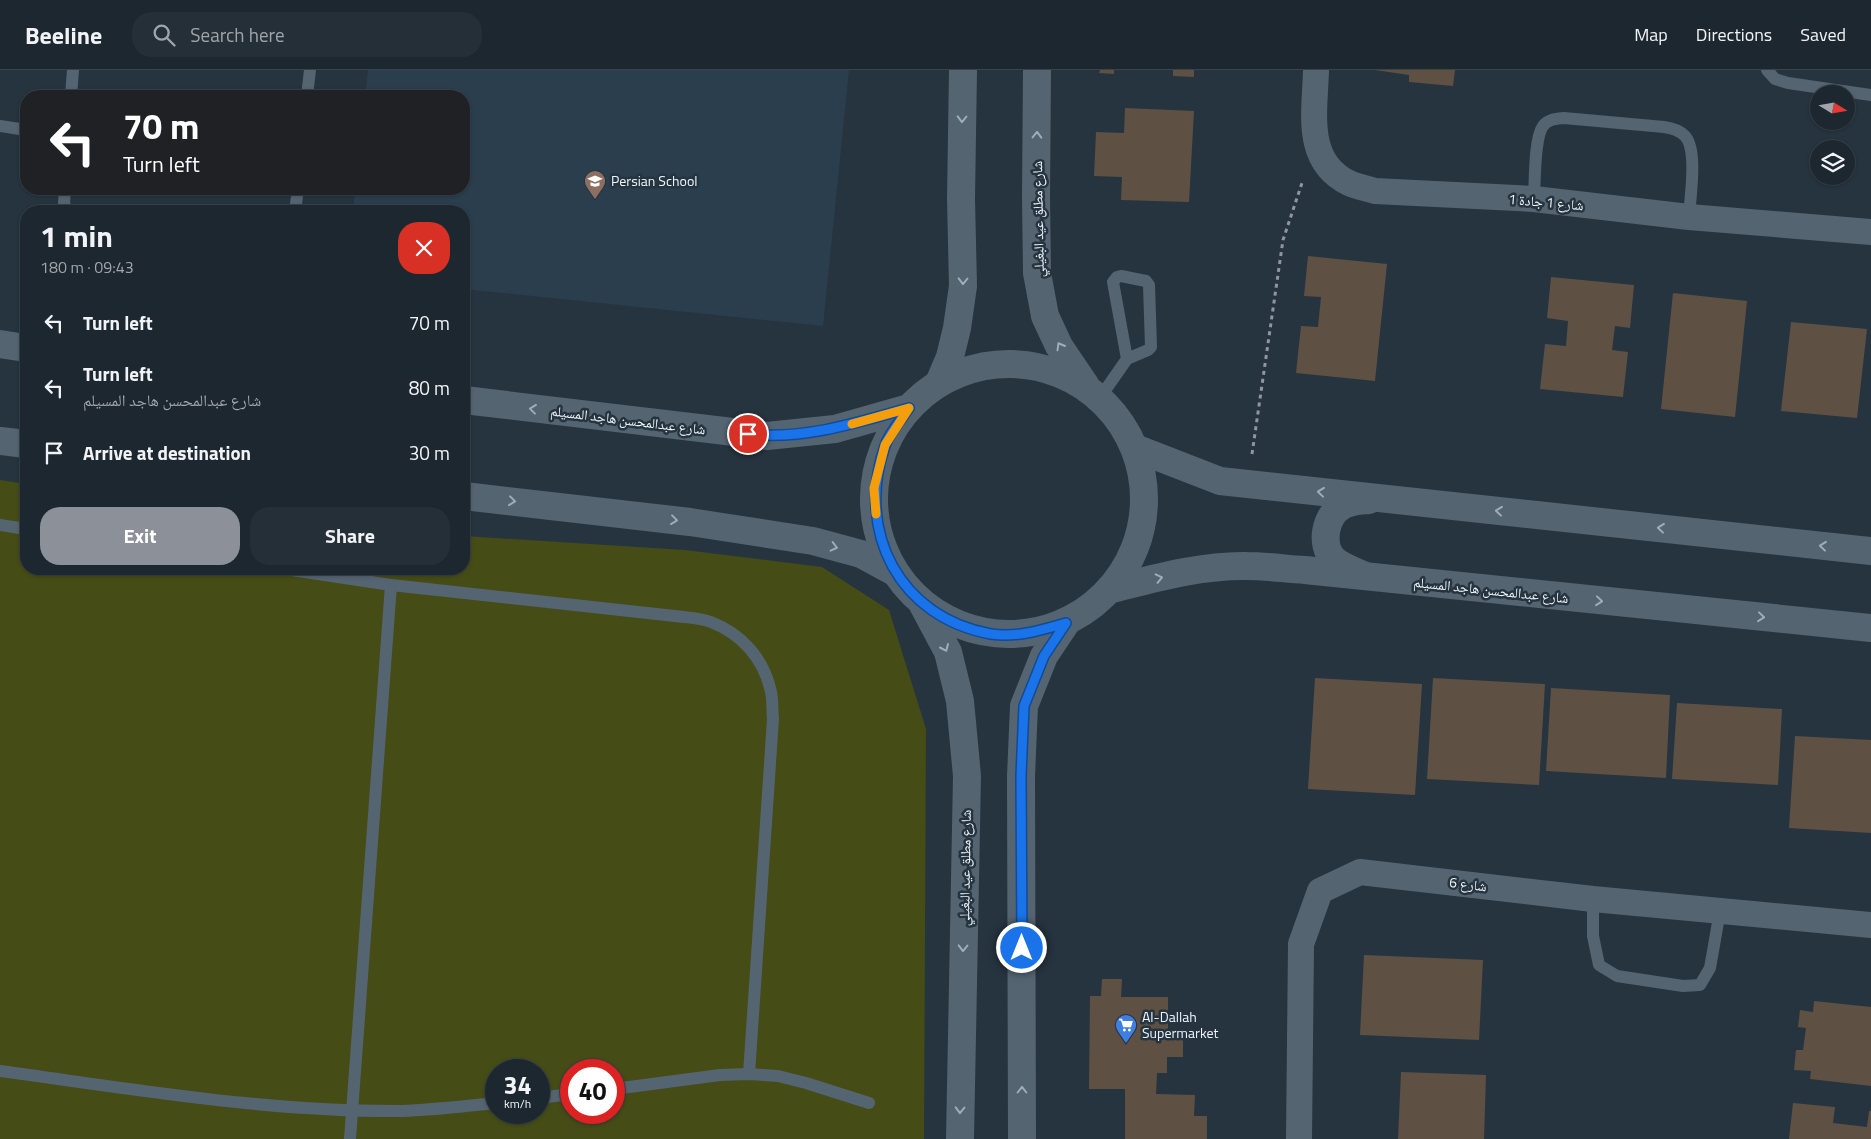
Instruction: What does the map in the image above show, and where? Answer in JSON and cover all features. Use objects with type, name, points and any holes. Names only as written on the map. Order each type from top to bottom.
[{"type":"street","points":[[939,383],[950,356],[958,328],[963,286],[961,199],[963,70]]},
{"type":"street","name":"شارع مطلق عيد البغيلي","points":[[1037,70],[1036,198],[1038,273],[1044,316],[1060,346],[1135,448]]},
{"type":"street","name":"شارع 1 جادة 1","points":[[1316,70],[1315,142],[1323,162],[1349,183],[1375,191],[1534,199],[1689,217],[1871,232]]},
{"type":"street","points":[[0,344],[20,347]]},
{"type":"street","points":[[1093,393],[1052,370],[1013,363],[974,367],[939,383],[909,408],[885,445],[874,488],[878,532],[896,573],[908,590],[923,604],[956,624],[992,634],[1030,634],[1066,623],[1090,608],[1112,589],[1132,558],[1143,521],[1145,484],[1135,448]]},
{"type":"street","name":"شارع عبدالمحسن هاجد المسيلم","points":[[470,401],[767,436],[835,429],[909,408]]},
{"type":"street","points":[[0,441],[20,443]]},
{"type":"street","points":[[1135,448],[1220,481],[1871,551]]},
{"type":"street","points":[[470,497],[690,522],[813,541],[861,554],[896,573]]},
{"type":"street","points":[[1370,578],[1334,559],[1327,548],[1325,532],[1331,518],[1340,507],[1353,502],[1390,498]]},
{"type":"street","name":"شارع عبدالمحسن هاجد المسيلم","points":[[1112,589],[1166,576],[1216,568],[1247,566],[1305,570],[1871,628]]},
{"type":"street","name":"شارع مطلق عيد البغيلي","points":[[923,604],[948,652],[960,701],[967,776],[960,1139]]},
{"type":"street","points":[[1022,1139],[1021,776],[1024,706],[1044,656],[1066,623]]},
{"type":"street","name":"شارع 6","points":[[1299,1139],[1301,944],[1320,891],[1360,872],[1593,899],[1871,925]]},
{"type":"lane","points":[[71,90],[73,70]]},
{"type":"lane","points":[[308,90],[310,70]]},
{"type":"lane","points":[[1767,70],[1775,79],[1788,83],[1871,95]]},
{"type":"lane","points":[[1534,199],[1538,135],[1544,125],[1552,119],[1564,118],[1664,127],[1676,129],[1686,137],[1692,148],[1689,217]]},
{"type":"lane","points":[[0,126],[20,129]]},
{"type":"lane","points":[[1093,393],[1127,359],[1152,347],[1149,284],[1146,281],[1121,276],[1117,277],[1113,282],[1127,359]]},
{"type":"lane","points":[[0,525],[20,528]]},
{"type":"lane","points":[[325,575],[392,585],[692,618],[709,621],[731,632],[750,648],[764,670],[772,694],[773,719],[749,1074]]},
{"type":"lane","points":[[350,1139],[392,585]]},
{"type":"lane","points":[[1593,899],[1594,936],[1599,965],[1618,976],[1683,986],[1700,985],[1710,968],[1720,911]]},
{"type":"lane","points":[[0,1071],[241,1103],[353,1110],[414,1110],[485,1104]]},
{"type":"lane","points":[[625,1088],[720,1075],[749,1074],[778,1076],[868,1103]]},
{"type":"path","points":[[1248,484],[1283,240],[1315,142]]},
{"type":"shaded area","name":"Persian School","points":[[368,70],[849,70],[823,326],[470,290],[470,205],[354,205],[354,195],[470,195],[470,90],[366,90]]},
{"type":"green space","points":[[0,480],[20,483],[20,575],[470,575],[470,536],[685,550],[822,567],[889,610],[926,729],[924,1139],[0,1139]]},
{"type":"building","points":[[1100,70],[1114,70],[1114,74],[1099,73]]},
{"type":"building","points":[[1173,70],[1194,70],[1194,77],[1173,76]]},
{"type":"building","points":[[1375,70],[1455,70],[1453,86],[1409,82],[1409,75]]},
{"type":"building","points":[[1125,108],[1194,111],[1189,202],[1121,200],[1122,177],[1094,176],[1096,132],[1124,133]]},
{"type":"building","points":[[1308,256],[1387,264],[1375,381],[1296,373],[1301,326],[1318,327],[1321,297],[1304,296]]},
{"type":"building","points":[[1551,277],[1634,285],[1630,328],[1615,326],[1612,350],[1628,352],[1623,397],[1540,389],[1545,344],[1566,346],[1568,321],[1547,318]]},
{"type":"building","points":[[1673,293],[1747,301],[1735,417],[1661,409]]},
{"type":"building","points":[[1791,322],[1867,329],[1857,418],[1781,411]]},
{"type":"building","points":[[1315,678],[1422,684],[1415,795],[1308,789]]},
{"type":"building","points":[[1433,678],[1545,684],[1539,785],[1427,779]]},
{"type":"building","points":[[1551,688],[1670,695],[1666,778],[1546,771]]},
{"type":"building","points":[[1677,703],[1782,709],[1778,785],[1672,779]]},
{"type":"building","points":[[1795,736],[1871,740],[1871,833],[1789,828]]},
{"type":"building","points":[[1364,955],[1483,960],[1479,1040],[1360,1035]]},
{"type":"building","points":[[1102,979],[1122,979],[1121,997],[1168,997],[1168,1036],[1183,1036],[1183,1057],[1167,1057],[1167,1073],[1157,1073],[1156,1094],[1195,1095],[1194,1116],[1207,1116],[1207,1139],[1125,1139],[1125,1089],[1089,1089],[1090,996],[1101,996]]},
{"type":"building","points":[[1814,1001],[1871,1007],[1871,1086],[1810,1079],[1811,1071],[1794,1070],[1796,1050],[1803,1050],[1806,1028],[1798,1027],[1800,1010],[1813,1012]]},
{"type":"building","points":[[1401,1072],[1486,1075],[1484,1139],[1398,1139]]},
{"type":"building","points":[[1793,1103],[1835,1107],[1833,1123],[1867,1127],[1869,1111],[1871,1111],[1871,1139],[1789,1139]]},
{"type":"slow traffic","points":[[852,424],[909,408],[885,445],[874,488],[876,514]]},
{"type":"place","name":"Persian School","points":[[595,200]]},
{"type":"place","name":"Al-Dallah Supermarket","points":[[1126,1044]]},
{"type":"route","points":[[748,434],[767,436],[835,429],[909,408],[885,445],[874,488],[878,532],[896,573],[908,590],[923,604],[956,624],[992,634],[1030,634],[1066,623],[1044,656],[1024,706],[1021,776],[1022,948]]}]
